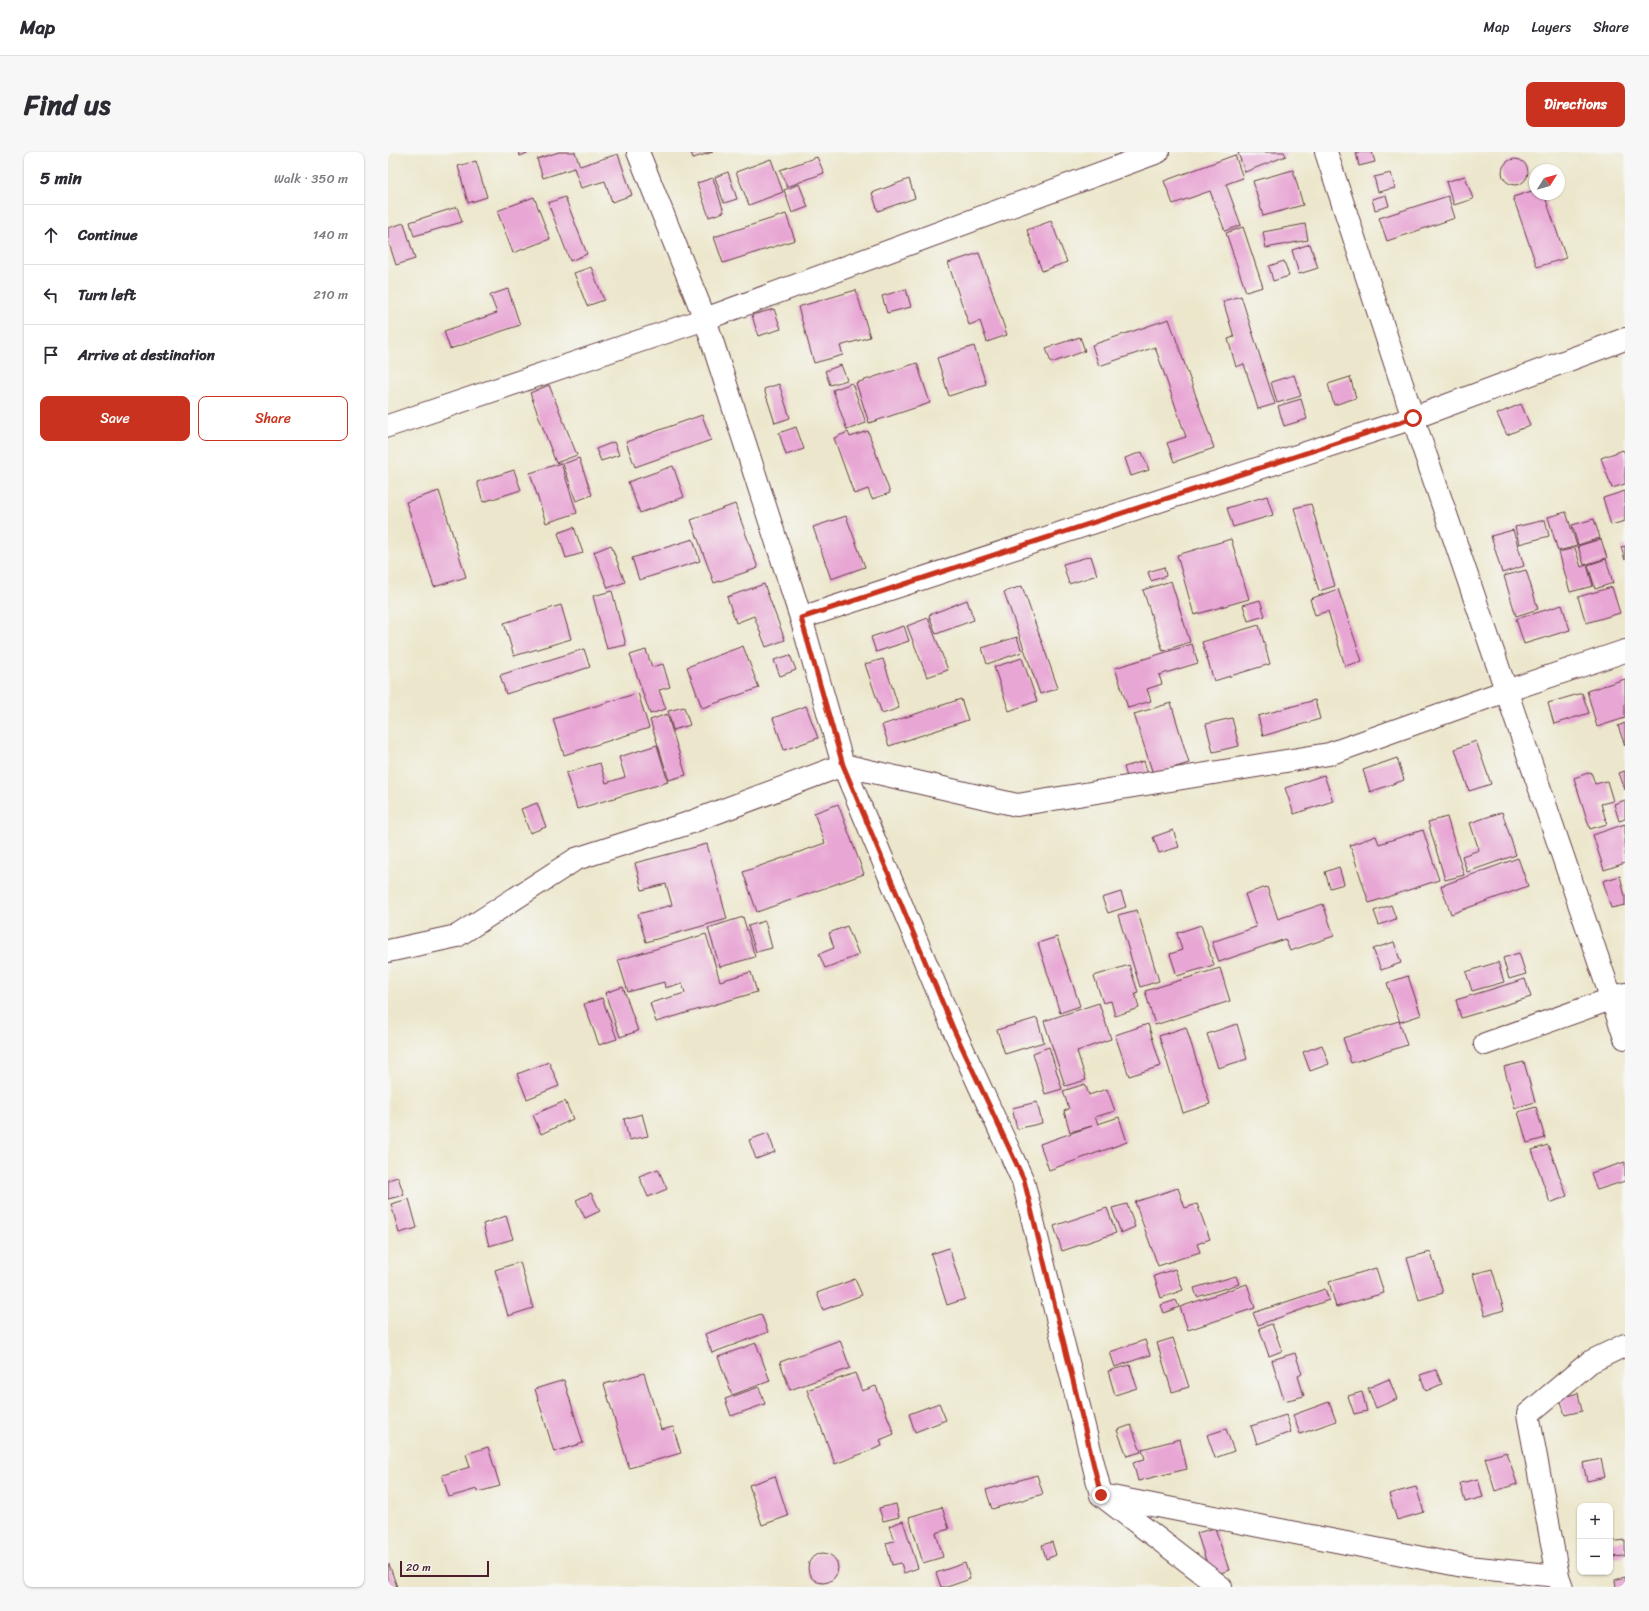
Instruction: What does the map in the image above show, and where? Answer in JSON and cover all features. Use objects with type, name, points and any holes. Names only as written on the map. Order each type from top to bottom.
[{"type":"street","points":[[638,152],[705,319],[801,618],[843,765],[953,1028],[1024,1180],[1101,1495],[1221,1587]]},
{"type":"street","points":[[388,426],[705,319],[1158,152]]},
{"type":"street","points":[[1326,152],[1413,418],[1506,691],[1618,996],[1625,1038]]},
{"type":"street","points":[[801,618],[1413,418],[1625,339]]},
{"type":"street","points":[[388,951],[457,936],[576,859],[686,824],[843,765],[1017,805],[1329,754],[1506,691],[1625,651]]},
{"type":"street","points":[[1485,1044],[1618,996]]},
{"type":"street","points":[[1101,1495],[1468,1567],[1560,1582],[1528,1414],[1590,1362],[1625,1345]]},
{"type":"building","points":[[518,152],[530,152],[520,156]]},
{"type":"building","points":[[559,152],[575,152],[580,166],[618,154],[632,195],[612,202],[605,181],[581,188],[574,168],[543,178],[537,159]]},
{"type":"building","points":[[691,152],[713,152],[693,158]]},
{"type":"building","points":[[1284,152],[1286,156],[1245,172],[1238,153]]},
{"type":"building","points":[[1356,152],[1372,152],[1375,162],[1359,166]]},
{"type":"building","points":[[1235,155],[1243,178],[1226,184],[1241,225],[1225,231],[1210,191],[1173,204],[1164,181]]},
{"type":"building","points":[[817,157],[824,173],[787,187],[780,170]]},
{"type":"building","points":[[771,159],[783,192],[749,205],[736,172]]},
{"type":"building","points":[[1515,159],[1524,163],[1528,172],[1524,181],[1515,185],[1506,181],[1502,172],[1506,163]]},
{"type":"building","points":[[476,161],[487,197],[468,203],[458,166]]},
{"type":"building","points":[[1293,170],[1303,205],[1263,216],[1253,181]]},
{"type":"building","points":[[728,172],[737,199],[724,203],[715,177]]},
{"type":"building","points":[[1391,173],[1395,188],[1378,192],[1374,177]]},
{"type":"building","points":[[1465,176],[1473,199],[1454,205],[1446,182]]},
{"type":"building","points":[[713,178],[724,212],[709,217],[697,183]]},
{"type":"building","points":[[909,179],[915,198],[878,211],[872,193]]},
{"type":"building","points":[[799,184],[808,207],[792,213],[784,190]]},
{"type":"building","points":[[1529,192],[1529,200],[1546,200],[1566,258],[1537,267],[1513,197]]},
{"type":"building","points":[[1386,195],[1389,206],[1375,210],[1372,199]]},
{"type":"building","points":[[1448,196],[1455,218],[1387,241],[1379,218]]},
{"type":"building","points":[[534,197],[550,239],[513,253],[497,211]]},
{"type":"building","points":[[565,197],[587,254],[570,261],[548,203]]},
{"type":"building","points":[[457,207],[462,222],[414,236],[410,222]]},
{"type":"building","points":[[786,214],[795,240],[723,263],[714,237]]},
{"type":"building","points":[[1051,221],[1067,262],[1042,271],[1027,230]]},
{"type":"building","points":[[404,223],[415,259],[396,265],[388,240],[388,228]]},
{"type":"building","points":[[1305,224],[1308,240],[1266,248],[1263,232]]},
{"type":"building","points":[[1243,227],[1263,287],[1246,292],[1226,233]]},
{"type":"building","points":[[1310,244],[1318,268],[1299,274],[1292,250]]},
{"type":"building","points":[[979,253],[1007,335],[987,342],[980,321],[969,325],[948,263]]},
{"type":"building","points":[[1284,261],[1289,276],[1273,281],[1269,266]]},
{"type":"building","points":[[591,267],[604,300],[587,306],[574,273]]},
{"type":"building","points":[[508,289],[520,325],[450,349],[444,331],[497,313],[490,295]]},
{"type":"building","points":[[906,289],[911,307],[887,313],[882,296]]},
{"type":"building","points":[[856,290],[870,337],[840,346],[843,355],[814,363],[798,307]]},
{"type":"building","points":[[1241,296],[1275,404],[1258,409],[1244,364],[1236,367],[1228,339],[1234,337],[1223,301]]},
{"type":"building","points":[[774,309],[781,329],[758,336],[752,315]]},
{"type":"building","points":[[1169,319],[1214,448],[1174,462],[1167,443],[1186,437],[1155,347],[1099,366],[1092,345]]},
{"type":"building","points":[[1080,337],[1085,351],[1051,363],[1046,348]]},
{"type":"building","points":[[974,346],[986,384],[949,396],[937,358]]},
{"type":"building","points":[[917,363],[930,403],[869,423],[856,383]]},
{"type":"building","points":[[841,365],[847,380],[830,385],[825,371]]},
{"type":"building","points":[[1294,375],[1301,396],[1277,403],[1271,382]]},
{"type":"building","points":[[1350,377],[1356,398],[1334,405],[1328,384]]},
{"type":"building","points":[[852,383],[866,423],[847,430],[833,390]]},
{"type":"building","points":[[779,384],[790,418],[775,423],[764,389]]},
{"type":"building","points":[[549,385],[577,455],[556,463],[530,393]]},
{"type":"building","points":[[1301,399],[1307,419],[1284,426],[1278,406]]},
{"type":"building","points":[[1521,404],[1530,425],[1507,435],[1497,414]]},
{"type":"building","points":[[702,415],[711,440],[635,467],[626,442]]},
{"type":"building","points":[[796,427],[804,449],[786,455],[779,433]]},
{"type":"building","points":[[868,431],[890,493],[872,499],[868,489],[854,494],[834,438],[848,432],[850,437]]},
{"type":"building","points":[[614,442],[619,455],[601,461],[596,449]]},
{"type":"building","points":[[1623,450],[1625,454],[1625,484],[1612,488],[1601,458]]},
{"type":"building","points":[[1142,452],[1149,470],[1131,476],[1125,458]]},
{"type":"building","points":[[579,458],[592,495],[576,501],[563,464]]},
{"type":"building","points":[[561,463],[577,513],[546,523],[530,473]]},
{"type":"building","points":[[673,466],[684,497],[640,513],[628,482]]},
{"type":"building","points":[[514,470],[521,490],[483,502],[477,482]]},
{"type":"building","points":[[439,491],[466,577],[434,587],[406,502]]},
{"type":"building","points":[[1625,491],[1625,521],[1611,525],[1603,498]]},
{"type":"building","points":[[1267,496],[1273,515],[1233,527],[1227,508]]},
{"type":"building","points":[[735,504],[758,568],[714,583],[691,520]]},
{"type":"building","points":[[1311,504],[1335,586],[1319,591],[1294,508]]},
{"type":"building","points":[[1566,512],[1577,546],[1558,551],[1548,517]]},
{"type":"building","points":[[846,516],[865,567],[831,579],[813,527]]},
{"type":"building","points":[[1594,519],[1600,538],[1578,545],[1572,525]]},
{"type":"building","points":[[1545,520],[1549,536],[1519,544],[1515,527]]},
{"type":"building","points":[[574,527],[583,553],[566,558],[558,533]]},
{"type":"building","points":[[1513,530],[1524,566],[1502,573],[1491,536]]},
{"type":"building","points":[[693,539],[700,561],[639,580],[632,558]]},
{"type":"building","points":[[1231,539],[1249,599],[1194,615],[1177,555]]},
{"type":"building","points":[[1601,539],[1607,558],[1584,565],[1578,546]]},
{"type":"building","points":[[611,545],[625,582],[608,588],[594,552]]},
{"type":"building","points":[[1625,546],[1625,560],[1621,547]]},
{"type":"building","points":[[1575,548],[1581,567],[1587,565],[1593,586],[1570,592],[1559,552]]},
{"type":"building","points":[[1091,556],[1097,575],[1069,584],[1063,564]]},
{"type":"building","points":[[1606,559],[1613,583],[1595,589],[1588,565]]},
{"type":"building","points":[[1164,567],[1166,576],[1151,581],[1148,572]]},
{"type":"building","points":[[1526,570],[1538,609],[1516,616],[1504,576]]},
{"type":"building","points":[[1171,581],[1190,642],[1163,651],[1143,590]]},
{"type":"building","points":[[764,584],[785,640],[766,647],[754,616],[736,623],[727,597]]},
{"type":"building","points":[[1022,586],[1058,688],[1040,694],[1004,592]]},
{"type":"building","points":[[1612,587],[1620,613],[1586,623],[1578,597]]},
{"type":"building","points":[[1338,589],[1362,661],[1345,666],[1328,611],[1315,615],[1310,599]]},
{"type":"building","points":[[612,591],[626,645],[607,649],[593,596]]},
{"type":"building","points":[[967,600],[974,620],[936,634],[929,615]]},
{"type":"building","points":[[1260,600],[1265,616],[1248,621],[1243,605]]},
{"type":"building","points":[[561,605],[571,639],[514,656],[504,623]]},
{"type":"building","points":[[1562,605],[1570,630],[1524,644],[1516,619]]},
{"type":"building","points":[[928,618],[948,670],[927,677],[907,626]]},
{"type":"building","points":[[1259,625],[1270,664],[1214,681],[1202,642]]},
{"type":"building","points":[[904,626],[909,641],[876,652],[871,637]]},
{"type":"building","points":[[1017,637],[1022,652],[987,664],[982,648]]},
{"type":"building","points":[[1192,644],[1198,663],[1159,675],[1162,684],[1147,689],[1151,701],[1128,708],[1115,668]]},
{"type":"building","points":[[743,646],[759,688],[702,708],[687,667]]},
{"type":"building","points":[[584,649],[590,667],[506,694],[500,675]]},
{"type":"building","points":[[646,650],[652,667],[663,664],[670,687],[659,690],[666,709],[650,714],[630,655]]},
{"type":"building","points":[[790,655],[796,670],[780,676],[774,660]]},
{"type":"building","points":[[1022,658],[1037,701],[1009,711],[994,667]]},
{"type":"building","points":[[883,659],[899,708],[882,714],[865,664]]},
{"type":"building","points":[[1625,679],[1625,718],[1597,727],[1587,691]]},
{"type":"building","points":[[638,693],[649,728],[564,755],[553,719]]},
{"type":"building","points":[[1582,693],[1589,713],[1554,724],[1548,703]]},
{"type":"building","points":[[961,699],[968,720],[889,746],[882,725]]},
{"type":"building","points":[[1315,700],[1320,719],[1263,736],[1258,716]]},
{"type":"building","points":[[1171,703],[1189,763],[1153,774],[1134,714]]},
{"type":"building","points":[[806,706],[818,738],[784,750],[773,718]]},
{"type":"building","points":[[684,707],[690,725],[673,730],[668,711]]},
{"type":"building","points":[[667,714],[686,775],[669,780],[650,720]]},
{"type":"building","points":[[1232,718],[1239,746],[1213,752],[1206,724]]},
{"type":"building","points":[[1625,723],[1625,746],[1618,726]]},
{"type":"building","points":[[1476,741],[1491,784],[1469,791],[1455,749]]},
{"type":"building","points":[[657,745],[668,782],[577,809],[566,773],[600,763],[606,783],[625,777],[619,757]]},
{"type":"building","points":[[1397,758],[1404,780],[1370,792],[1363,770]]},
{"type":"building","points":[[1144,761],[1150,781],[1130,787],[1124,767]]},
{"type":"building","points":[[1625,771],[1625,790],[1619,773]]},
{"type":"building","points":[[1591,772],[1595,784],[1607,781],[1613,801],[1601,804],[1607,824],[1590,829],[1574,778]]},
{"type":"building","points":[[1324,775],[1333,801],[1294,814],[1285,788]]},
{"type":"building","points":[[1625,800],[1625,819],[1619,821],[1614,804]]},
{"type":"building","points":[[537,803],[546,827],[530,833],[521,809]]},
{"type":"building","points":[[838,804],[864,874],[757,912],[743,872],[825,843],[814,813]]},
{"type":"building","points":[[1502,812],[1516,855],[1467,872],[1462,856],[1479,850],[1470,823]]},
{"type":"building","points":[[1447,817],[1464,875],[1445,880],[1428,822]]},
{"type":"building","points":[[1625,824],[1625,863],[1604,870],[1593,835]]},
{"type":"building","points":[[1173,830],[1179,847],[1159,853],[1153,837]]},
{"type":"building","points":[[1423,830],[1439,880],[1369,903],[1350,845],[1376,836],[1379,844]]},
{"type":"building","points":[[707,844],[727,919],[646,942],[638,914],[672,905],[666,884],[642,890],[635,863]]},
{"type":"building","points":[[1518,858],[1528,886],[1451,914],[1441,886]]},
{"type":"building","points":[[1339,867],[1344,884],[1330,888],[1325,872]]},
{"type":"building","points":[[1620,876],[1625,896],[1625,905],[1611,908],[1603,881]]},
{"type":"building","points":[[1267,887],[1278,919],[1323,904],[1334,936],[1290,951],[1285,939],[1219,962],[1212,942],[1256,927],[1245,894]]},
{"type":"building","points":[[1121,892],[1126,907],[1108,913],[1102,898]]},
{"type":"building","points":[[1391,905],[1396,919],[1379,925],[1374,911]]},
{"type":"building","points":[[1137,910],[1159,981],[1140,987],[1118,915]]},
{"type":"building","points":[[743,917],[755,957],[720,967],[708,928]]},
{"type":"building","points":[[765,921],[772,948],[756,952],[748,926]]},
{"type":"building","points":[[1201,925],[1214,965],[1177,976],[1170,954],[1182,950],[1177,933]]},
{"type":"building","points":[[847,926],[859,955],[825,968],[819,954],[834,948],[829,933]]},
{"type":"building","points":[[706,934],[720,981],[751,972],[757,992],[656,1022],[650,1003],[685,993],[682,983],[665,988],[664,982],[628,992],[618,960]]},
{"type":"building","points":[[1057,937],[1080,1006],[1060,1013],[1038,943]]},
{"type":"building","points":[[1394,942],[1401,963],[1381,970],[1373,949]]},
{"type":"building","points":[[1519,953],[1526,974],[1509,979],[1503,958]]},
{"type":"building","points":[[1498,962],[1504,982],[1472,991],[1466,972]]},
{"type":"building","points":[[1129,965],[1138,992],[1135,993],[1139,1008],[1115,1016],[1111,1001],[1103,1003],[1094,976]]},
{"type":"building","points":[[1220,968],[1230,1001],[1155,1025],[1145,991]]},
{"type":"building","points":[[1408,976],[1421,1015],[1400,1022],[1387,983]]},
{"type":"building","points":[[1525,979],[1531,997],[1461,1018],[1456,1000]]},
{"type":"building","points":[[623,987],[638,1031],[620,1037],[605,993]]},
{"type":"building","points":[[602,998],[617,1039],[599,1045],[584,1004]]},
{"type":"building","points":[[1099,1003],[1111,1039],[1077,1051],[1086,1080],[1065,1086],[1044,1021]]},
{"type":"building","points":[[1037,1018],[1044,1042],[1005,1054],[997,1030]]},
{"type":"building","points":[[1399,1021],[1407,1045],[1351,1063],[1343,1038]]},
{"type":"building","points":[[1148,1024],[1161,1066],[1129,1076],[1115,1035]]},
{"type":"building","points":[[1237,1024],[1247,1059],[1218,1068],[1207,1034]]},
{"type":"building","points":[[1186,1027],[1210,1104],[1183,1113],[1159,1036]]},
{"type":"building","points":[[1322,1045],[1329,1064],[1310,1071],[1303,1052]]},
{"type":"building","points":[[1049,1047],[1062,1089],[1045,1094],[1033,1053]]},
{"type":"building","points":[[549,1062],[559,1086],[527,1099],[517,1074]]},
{"type":"building","points":[[1524,1062],[1535,1102],[1515,1108],[1504,1067]]},
{"type":"building","points":[[1085,1084],[1089,1095],[1107,1089],[1115,1111],[1095,1117],[1098,1124],[1119,1117],[1127,1142],[1049,1170],[1040,1144],[1092,1126],[1070,1132],[1064,1111],[1069,1109],[1063,1091]]},
{"type":"building","points":[[565,1101],[573,1119],[541,1134],[533,1115]]},
{"type":"building","points":[[1037,1102],[1042,1123],[1017,1129],[1012,1108]]},
{"type":"building","points":[[1536,1107],[1545,1138],[1527,1143],[1518,1112]]},
{"type":"building","points":[[642,1114],[648,1136],[629,1140],[624,1119]]},
{"type":"building","points":[[768,1133],[775,1152],[756,1159],[749,1140]]},
{"type":"building","points":[[1548,1145],[1567,1196],[1550,1203],[1532,1150]]},
{"type":"building","points":[[1625,1162],[1625,1181],[1597,1190],[1591,1173]]},
{"type":"building","points":[[658,1169],[667,1189],[648,1197],[639,1176]]},
{"type":"building","points":[[398,1177],[404,1195],[388,1199],[388,1180]]},
{"type":"building","points":[[1178,1188],[1185,1208],[1197,1204],[1210,1239],[1197,1244],[1200,1252],[1158,1266],[1135,1202]]},
{"type":"building","points":[[591,1193],[600,1211],[585,1218],[576,1200]]},
{"type":"building","points":[[409,1199],[417,1228],[399,1233],[391,1204]]},
{"type":"building","points":[[1127,1204],[1135,1227],[1121,1233],[1112,1208]]},
{"type":"building","points":[[1107,1208],[1116,1233],[1062,1251],[1054,1226]]},
{"type":"building","points":[[506,1216],[513,1239],[489,1246],[483,1224]]},
{"type":"building","points":[[949,1248],[965,1299],[947,1305],[931,1254]]},
{"type":"building","points":[[1431,1252],[1443,1293],[1419,1300],[1407,1258]]},
{"type":"building","points":[[520,1262],[533,1308],[508,1316],[495,1270]]},
{"type":"building","points":[[1376,1268],[1384,1293],[1336,1307],[1329,1282]]},
{"type":"building","points":[[1175,1269],[1183,1290],[1161,1298],[1154,1276]]},
{"type":"building","points":[[1492,1269],[1504,1310],[1485,1316],[1473,1274]]},
{"type":"building","points":[[1236,1276],[1239,1284],[1197,1297],[1194,1288]]},
{"type":"building","points":[[855,1279],[862,1295],[823,1310],[817,1293]]},
{"type":"building","points":[[1247,1284],[1255,1308],[1188,1330],[1180,1307]]},
{"type":"building","points":[[1325,1289],[1329,1300],[1258,1325],[1253,1313]]},
{"type":"building","points":[[1176,1300],[1179,1307],[1164,1313],[1161,1305]]},
{"type":"building","points":[[761,1314],[768,1332],[712,1353],[705,1334]]},
{"type":"building","points":[[1272,1324],[1282,1351],[1269,1356],[1259,1328]]},
{"type":"building","points":[[1173,1338],[1189,1387],[1172,1392],[1157,1343]]},
{"type":"building","points":[[840,1340],[850,1368],[790,1390],[780,1362]]},
{"type":"building","points":[[1145,1340],[1150,1355],[1115,1367],[1110,1352]]},
{"type":"building","points":[[756,1343],[770,1381],[732,1395],[718,1357]]},
{"type":"building","points":[[1295,1353],[1302,1374],[1298,1376],[1304,1396],[1284,1401],[1272,1360]]},
{"type":"building","points":[[1130,1365],[1137,1388],[1115,1395],[1108,1371]]},
{"type":"building","points":[[1436,1370],[1442,1384],[1426,1391],[1420,1375]]},
{"type":"building","points":[[644,1373],[661,1430],[673,1427],[681,1453],[629,1468],[604,1384]]},
{"type":"building","points":[[855,1373],[862,1391],[876,1386],[894,1434],[880,1440],[882,1446],[835,1464],[807,1390]]},
{"type":"building","points":[[1389,1379],[1397,1399],[1376,1408],[1368,1388]]},
{"type":"building","points":[[564,1380],[583,1443],[554,1452],[535,1389]]},
{"type":"building","points":[[759,1387],[765,1404],[731,1416],[725,1399]]},
{"type":"building","points":[[1362,1392],[1367,1411],[1354,1414],[1348,1396]]},
{"type":"building","points":[[1578,1393],[1582,1411],[1565,1415],[1560,1398]]},
{"type":"building","points":[[1329,1402],[1336,1421],[1300,1434],[1293,1415]]},
{"type":"building","points":[[939,1403],[946,1420],[915,1432],[909,1414]]},
{"type":"building","points":[[1286,1415],[1291,1432],[1257,1444],[1251,1426]]},
{"type":"building","points":[[1131,1425],[1141,1452],[1127,1456],[1117,1430]]},
{"type":"building","points":[[1226,1429],[1234,1451],[1215,1458],[1207,1435]]},
{"type":"building","points":[[1180,1439],[1187,1469],[1138,1481],[1133,1462],[1145,1459],[1142,1449]]},
{"type":"building","points":[[488,1447],[500,1486],[478,1492],[477,1489],[449,1497],[442,1475],[470,1467],[466,1454]]},
{"type":"building","points":[[1507,1452],[1517,1484],[1495,1491],[1485,1458]]},
{"type":"building","points":[[1601,1459],[1605,1477],[1587,1481],[1583,1463]]},
{"type":"building","points":[[1037,1475],[1043,1494],[992,1509],[986,1490]]},
{"type":"building","points":[[775,1476],[788,1516],[762,1525],[749,1485]]},
{"type":"building","points":[[1478,1479],[1483,1497],[1465,1502],[1460,1483]]},
{"type":"building","points":[[1416,1487],[1424,1512],[1397,1520],[1389,1494]]},
{"type":"building","points":[[896,1504],[899,1517],[883,1521],[879,1508]]},
{"type":"building","points":[[942,1507],[949,1529],[936,1533],[943,1557],[923,1563],[909,1517]]},
{"type":"building","points":[[903,1521],[918,1568],[904,1573],[901,1563],[892,1565],[886,1543],[894,1541],[889,1526]]},
{"type":"building","points":[[1215,1528],[1229,1570],[1211,1576],[1197,1533]]},
{"type":"building","points":[[1625,1540],[1625,1556],[1613,1557],[1613,1542]]},
{"type":"building","points":[[1052,1542],[1056,1555],[1046,1559],[1042,1545]]},
{"type":"building","points":[[823,1553],[834,1557],[838,1568],[834,1579],[823,1583],[812,1579],[808,1568],[812,1557]]},
{"type":"building","points":[[965,1563],[970,1579],[947,1587],[941,1587],[936,1573]]},
{"type":"building","points":[[389,1564],[397,1587],[388,1587]]},
{"type":"building","points":[[1625,1577],[1625,1587],[1616,1587],[1615,1580]]},
{"type":"route","points":[[1101,1495],[1024,1180],[953,1028],[843,765],[801,618],[1413,418]]}]
